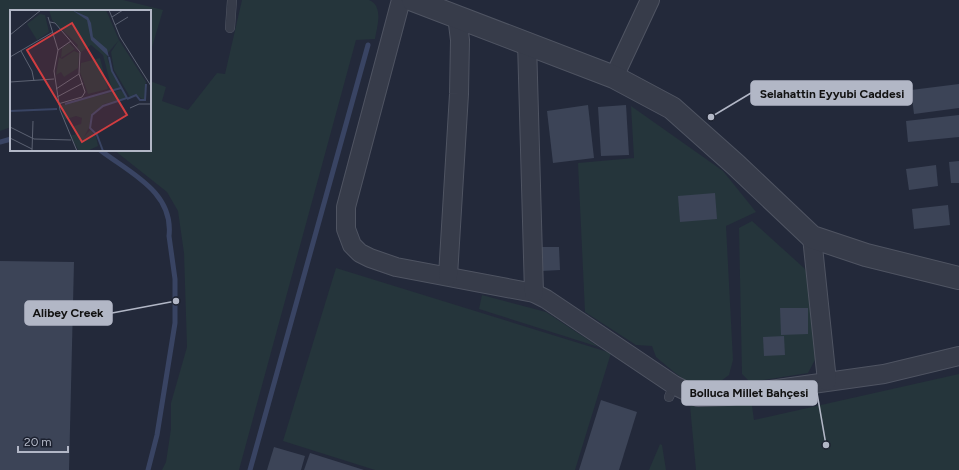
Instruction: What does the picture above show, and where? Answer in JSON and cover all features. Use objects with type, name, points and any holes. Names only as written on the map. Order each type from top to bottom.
[{"type":"street","points":[[401,0],[346,207],[346,229],[352,245],[360,253],[396,267],[534,293],[546,299],[672,391],[698,397],[715,397],[884,374],[959,356]]},
{"type":"street","points":[[413,0],[527,42],[614,78],[672,108],[736,165],[812,237],[866,255],[959,278]]},
{"type":"street","points":[[614,78],[650,0]]},
{"type":"street","points":[[448,276],[459,94],[460,40],[457,16]]},
{"type":"street","points":[[527,42],[534,293]]},
{"type":"street","points":[[812,237],[827,381]]},
{"type":"lane","points":[[230,28],[232,0]]},
{"type":"shaded area","points":[[0,0],[123,0],[163,10],[151,51],[151,10],[10,10],[10,127],[0,131]]},
{"type":"shaded area","points":[[242,0],[369,0],[377,7],[378,17],[375,39],[356,40],[239,470],[162,470],[166,462],[171,429],[171,403],[187,347],[184,253],[178,211],[167,192],[115,151],[151,151],[151,81],[166,87],[162,101],[188,110],[217,73],[225,74]]},
{"type":"shaded area","points":[[631,106],[723,171],[756,212],[726,226],[733,360],[729,375],[710,389],[693,386],[656,357],[652,346],[636,345],[585,312],[578,163],[634,158]]},
{"type":"shaded area","points":[[752,221],[804,268],[811,278],[817,356],[808,373],[750,382],[742,374],[739,228]]},
{"type":"shaded area","points":[[336,268],[611,353],[575,470],[375,470],[283,441]]},
{"type":"shaded area","points":[[482,295],[546,312],[599,347],[479,309]]},
{"type":"shaded area","points":[[959,374],[959,470],[696,470],[690,406],[751,399],[754,420]]},
{"type":"shaded area","points":[[660,444],[662,445],[666,470],[649,470]]},
{"type":"building","points":[[959,84],[959,108],[914,114],[911,90]]},
{"type":"building","points":[[588,105],[594,158],[553,163],[547,111]]},
{"type":"building","points":[[626,105],[629,155],[601,156],[598,107]]},
{"type":"building","points":[[959,115],[959,137],[908,142],[906,121]]},
{"type":"building","points":[[959,161],[959,183],[951,183],[949,162]]},
{"type":"building","points":[[936,165],[938,186],[909,190],[906,169]]},
{"type":"building","points":[[715,193],[717,219],[680,222],[678,196]]},
{"type":"building","points":[[948,205],[950,225],[914,229],[912,209]]},
{"type":"building","points":[[541,247],[559,247],[560,270],[541,271]]},
{"type":"building","points":[[0,261],[74,262],[69,470],[0,470]]},
{"type":"building","points":[[780,308],[808,308],[808,334],[781,335]]},
{"type":"building","points":[[784,336],[785,355],[764,356],[763,337]]},
{"type":"building","points":[[601,400],[637,412],[619,470],[579,470]]},
{"type":"building","points":[[274,447],[305,456],[301,470],[267,470]]},
{"type":"building","points":[[310,453],[364,470],[304,470]]},
{"type":"waterway","points":[[250,470],[368,45]]},
{"type":"waterway","points":[[0,142],[10,139]]},
{"type":"waterway","points":[[101,151],[148,185],[165,207],[169,221],[169,236],[175,279],[175,323],[157,435],[148,470]]},
{"type":"place","name":"Selahattin Eyyubi Caddesi","points":[[711,117]]},
{"type":"place","name":"Alibey Creek","points":[[176,301]]},
{"type":"place","name":"Bolluca Millet Bahçesi","points":[[826,445]]}]
